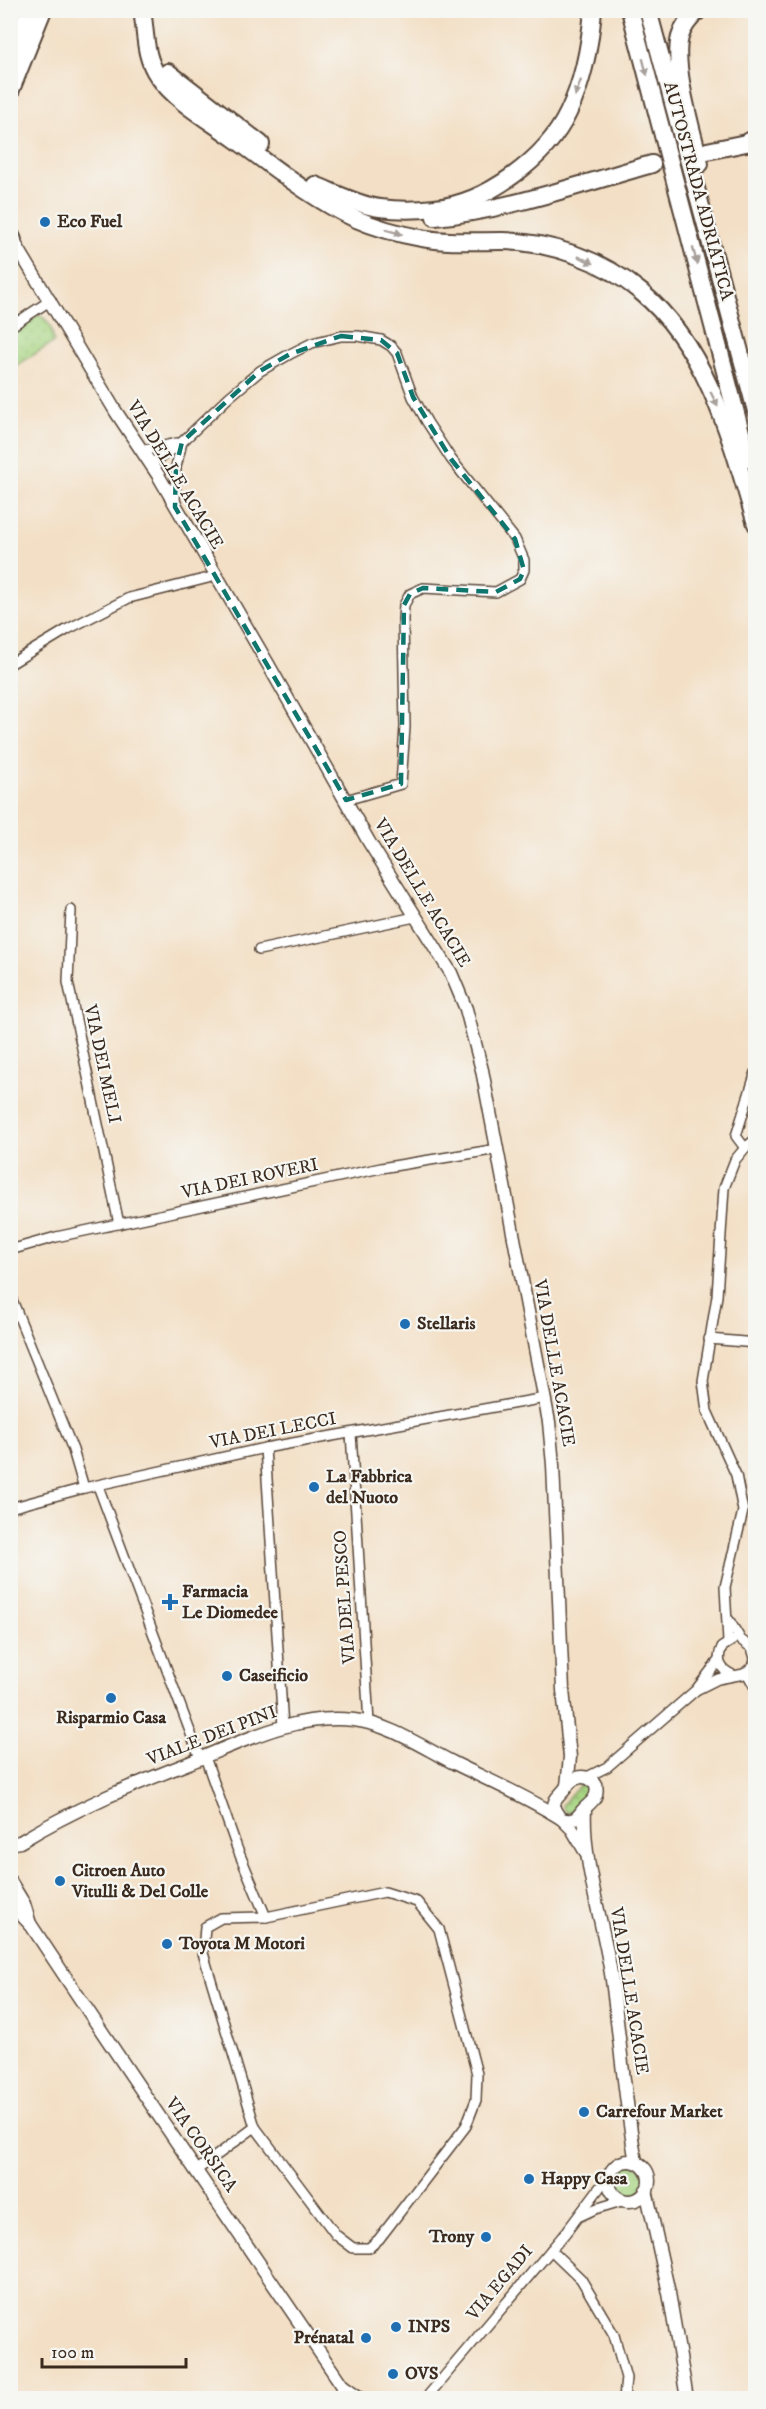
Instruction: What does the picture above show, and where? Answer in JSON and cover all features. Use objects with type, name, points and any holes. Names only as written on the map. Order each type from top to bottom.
[{"type":"highway","points":[[10,51],[30,10]]},
{"type":"highway","points":[[10,92],[43,10]]},
{"type":"highway","points":[[142,10],[151,62],[158,76],[169,87],[188,105],[354,218],[389,231],[422,239],[453,242],[531,243],[556,249],[581,257],[613,273],[641,292],[672,323],[701,371],[727,426],[756,524]]},
{"type":"highway","points":[[154,50],[152,30],[155,10]]},
{"type":"highway","points":[[318,192],[379,208],[435,208],[482,194],[509,178],[552,140],[568,114],[580,85],[591,42],[593,10]]},
{"type":"highway","name":"AUTOSTRADA ADRIATICA","points":[[630,10],[756,486]]},
{"type":"highway","name":"AUTOSTRADA ADRIATICA","points":[[648,10],[755,410]]},
{"type":"highway","points":[[699,10],[689,18],[680,38],[680,64],[689,117],[731,288],[755,410]]},
{"type":"highway","points":[[146,30],[159,62],[171,76],[318,192],[383,215],[433,217],[458,214],[516,201],[652,164]]},
{"type":"highway","points":[[707,151],[746,143],[756,138]]},
{"type":"street","name":"VIA DELLE ACACIE","points":[[11,237],[154,470],[415,917],[451,973],[466,1009],[482,1070],[545,1398],[553,1465],[563,1690],[570,1757],[567,1786]]},
{"type":"street","points":[[10,327],[51,300]]},
{"type":"street","points":[[154,470],[229,397],[260,371],[312,343],[341,336],[381,340],[397,353],[414,397],[451,459],[515,538],[524,560],[524,570],[520,579],[496,592],[423,588],[410,594],[404,605],[403,619],[405,727],[401,784],[346,800]]},
{"type":"street","points":[[141,452],[182,442]]},
{"type":"street","points":[[175,507],[176,467],[182,442]]},
{"type":"street","points":[[154,470],[176,467]]},
{"type":"street","points":[[10,664],[68,629],[129,598],[216,576]]},
{"type":"street","name":"VIA DEI MELI","points":[[71,910],[68,982],[119,1224]]},
{"type":"street","points":[[259,950],[415,917]]},
{"type":"street","points":[[745,1148],[736,1136],[756,1072]]},
{"type":"street","points":[[728,1642],[726,1587],[743,1511],[740,1486],[718,1438],[703,1396],[703,1381],[717,1296],[724,1188],[735,1160],[756,1139]]},
{"type":"street","name":"VIA DEI ROVERI","points":[[10,1250],[56,1237],[372,1170],[498,1149]]},
{"type":"street","points":[[10,1295],[73,1450],[84,1488]]},
{"type":"street","points":[[709,1339],[756,1343]]},
{"type":"street","name":"VIA DEI LECCI","points":[[10,1508],[84,1488],[265,1448],[545,1398]]},
{"type":"street","name":"VIA DEL PESCO","points":[[351,1433],[369,1723]]},
{"type":"street","points":[[265,1448],[283,1727]]},
{"type":"street","points":[[98,1486],[237,1848],[266,1917]]},
{"type":"street","points":[[696,1690],[733,1675],[747,1673],[754,1665],[755,1654],[750,1645],[741,1640],[728,1620]]},
{"type":"street","points":[[607,1767],[596,1788],[595,1797],[576,1818],[560,1818],[554,1804],[557,1796],[573,1779],[607,1767],[696,1690],[719,1660],[721,1650],[728,1642],[741,1640]]},
{"type":"street","points":[[719,1660],[724,1670],[733,1675]]},
{"type":"street","points":[[747,1673],[756,1689]]},
{"type":"street","name":"VIALE DEI PINI","points":[[10,1856],[15,1843],[91,1803],[202,1757],[283,1727],[321,1719],[354,1720],[389,1730],[521,1795],[560,1818]]},
{"type":"street","name":"VIA DELLE ACACIE","points":[[570,1757],[584,1777]]},
{"type":"street","points":[[584,1777],[596,1788]]},
{"type":"street","name":"VIALE DEI PINI","points":[[521,1795],[538,1798],[557,1796]]},
{"type":"street","name":"VIA DELLE ACACIE","points":[[585,1808],[588,1857],[612,1978],[630,2130],[636,2162]]},
{"type":"street","name":"VIA DELLE ACACIE","points":[[560,1818],[575,1834],[588,1857]]},
{"type":"street","name":"VIA CORSICA","points":[[10,1881],[24,1904],[31,1925]]},
{"type":"street","points":[[385,1892],[417,1902],[439,1929],[477,2074],[476,2100],[466,2126],[379,2239],[369,2248],[353,2248],[336,2235],[255,2127],[203,1953],[205,1927],[221,1918],[266,1917],[385,1892]]},
{"type":"street","name":"VIA CORSICA","points":[[10,1904],[31,1925],[142,2094],[197,2170],[342,2385],[347,2398]]},
{"type":"street","points":[[197,2170],[255,2127]]},
{"type":"street","name":"VIA DELLE ACACIE","points":[[620,2162],[627,2148],[630,2130]]},
{"type":"street","points":[[620,2162],[636,2162],[648,2174],[649,2182],[646,2190],[669,2293],[687,2398]]},
{"type":"street","name":"VIA EGADI","points":[[426,2398],[551,2250],[578,2217],[613,2167],[620,2162]]},
{"type":"street","points":[[609,2175],[608,2183],[611,2191],[617,2197],[644,2210],[654,2223]]},
{"type":"street","name":"VIA EGADI","points":[[578,2217],[595,2209],[637,2199],[646,2190]]},
{"type":"street","points":[[551,2250],[581,2279],[614,2335],[626,2378],[624,2398]]},
{"type":"street","points":[[340,2398],[342,2385]]},
{"type":"street","name":"VIA CORSICA","points":[[342,2385],[360,2398]]},
{"type":"highlighted area","points":[[341,336],[381,340],[397,353],[413,397],[451,459],[515,539],[524,570],[520,579],[496,592],[423,588],[410,594],[404,605],[401,784],[346,800],[175,507],[176,467],[182,442],[260,371],[290,354]]},
{"type":"green space","points":[[38,315],[48,322],[54,342],[11,369],[11,332]]},
{"type":"green space","points":[[580,1785],[585,1785],[589,1791],[588,1794],[574,1810],[568,1813],[564,1811],[562,1805]]},
{"type":"green space","points":[[629,2164],[641,2169],[646,2181],[641,2193],[629,2198],[617,2193],[612,2181],[617,2169]]},
{"type":"railway","points":[[10,2388],[19,2398]]},
{"type":"place","name":"Eco Fuel","points":[[45,222]]},
{"type":"place","name":"Stellaris","points":[[405,1324]]},
{"type":"place","name":"La Fabbrica del Nuoto","points":[[314,1487]]},
{"type":"place","name":"Farmacia Le Diomedee","points":[[170,1602]]},
{"type":"place","name":"Caseificio","points":[[227,1676]]},
{"type":"place","name":"Risparmio Casa","points":[[111,1698]]},
{"type":"place","name":"Citroen Auto Vitulli & Del Colle","points":[[60,1881]]},
{"type":"place","name":"Toyota M Motori","points":[[167,1944]]},
{"type":"place","name":"Carrefour Market","points":[[584,2112]]},
{"type":"place","name":"Happy Casa","points":[[529,2179]]},
{"type":"place","name":"Trony","points":[[486,2237]]},
{"type":"place","name":"INPS","points":[[396,2327]]},
{"type":"place","name":"Prénatal","points":[[366,2338]]},
{"type":"place","name":"OVS","points":[[393,2374]]}]
